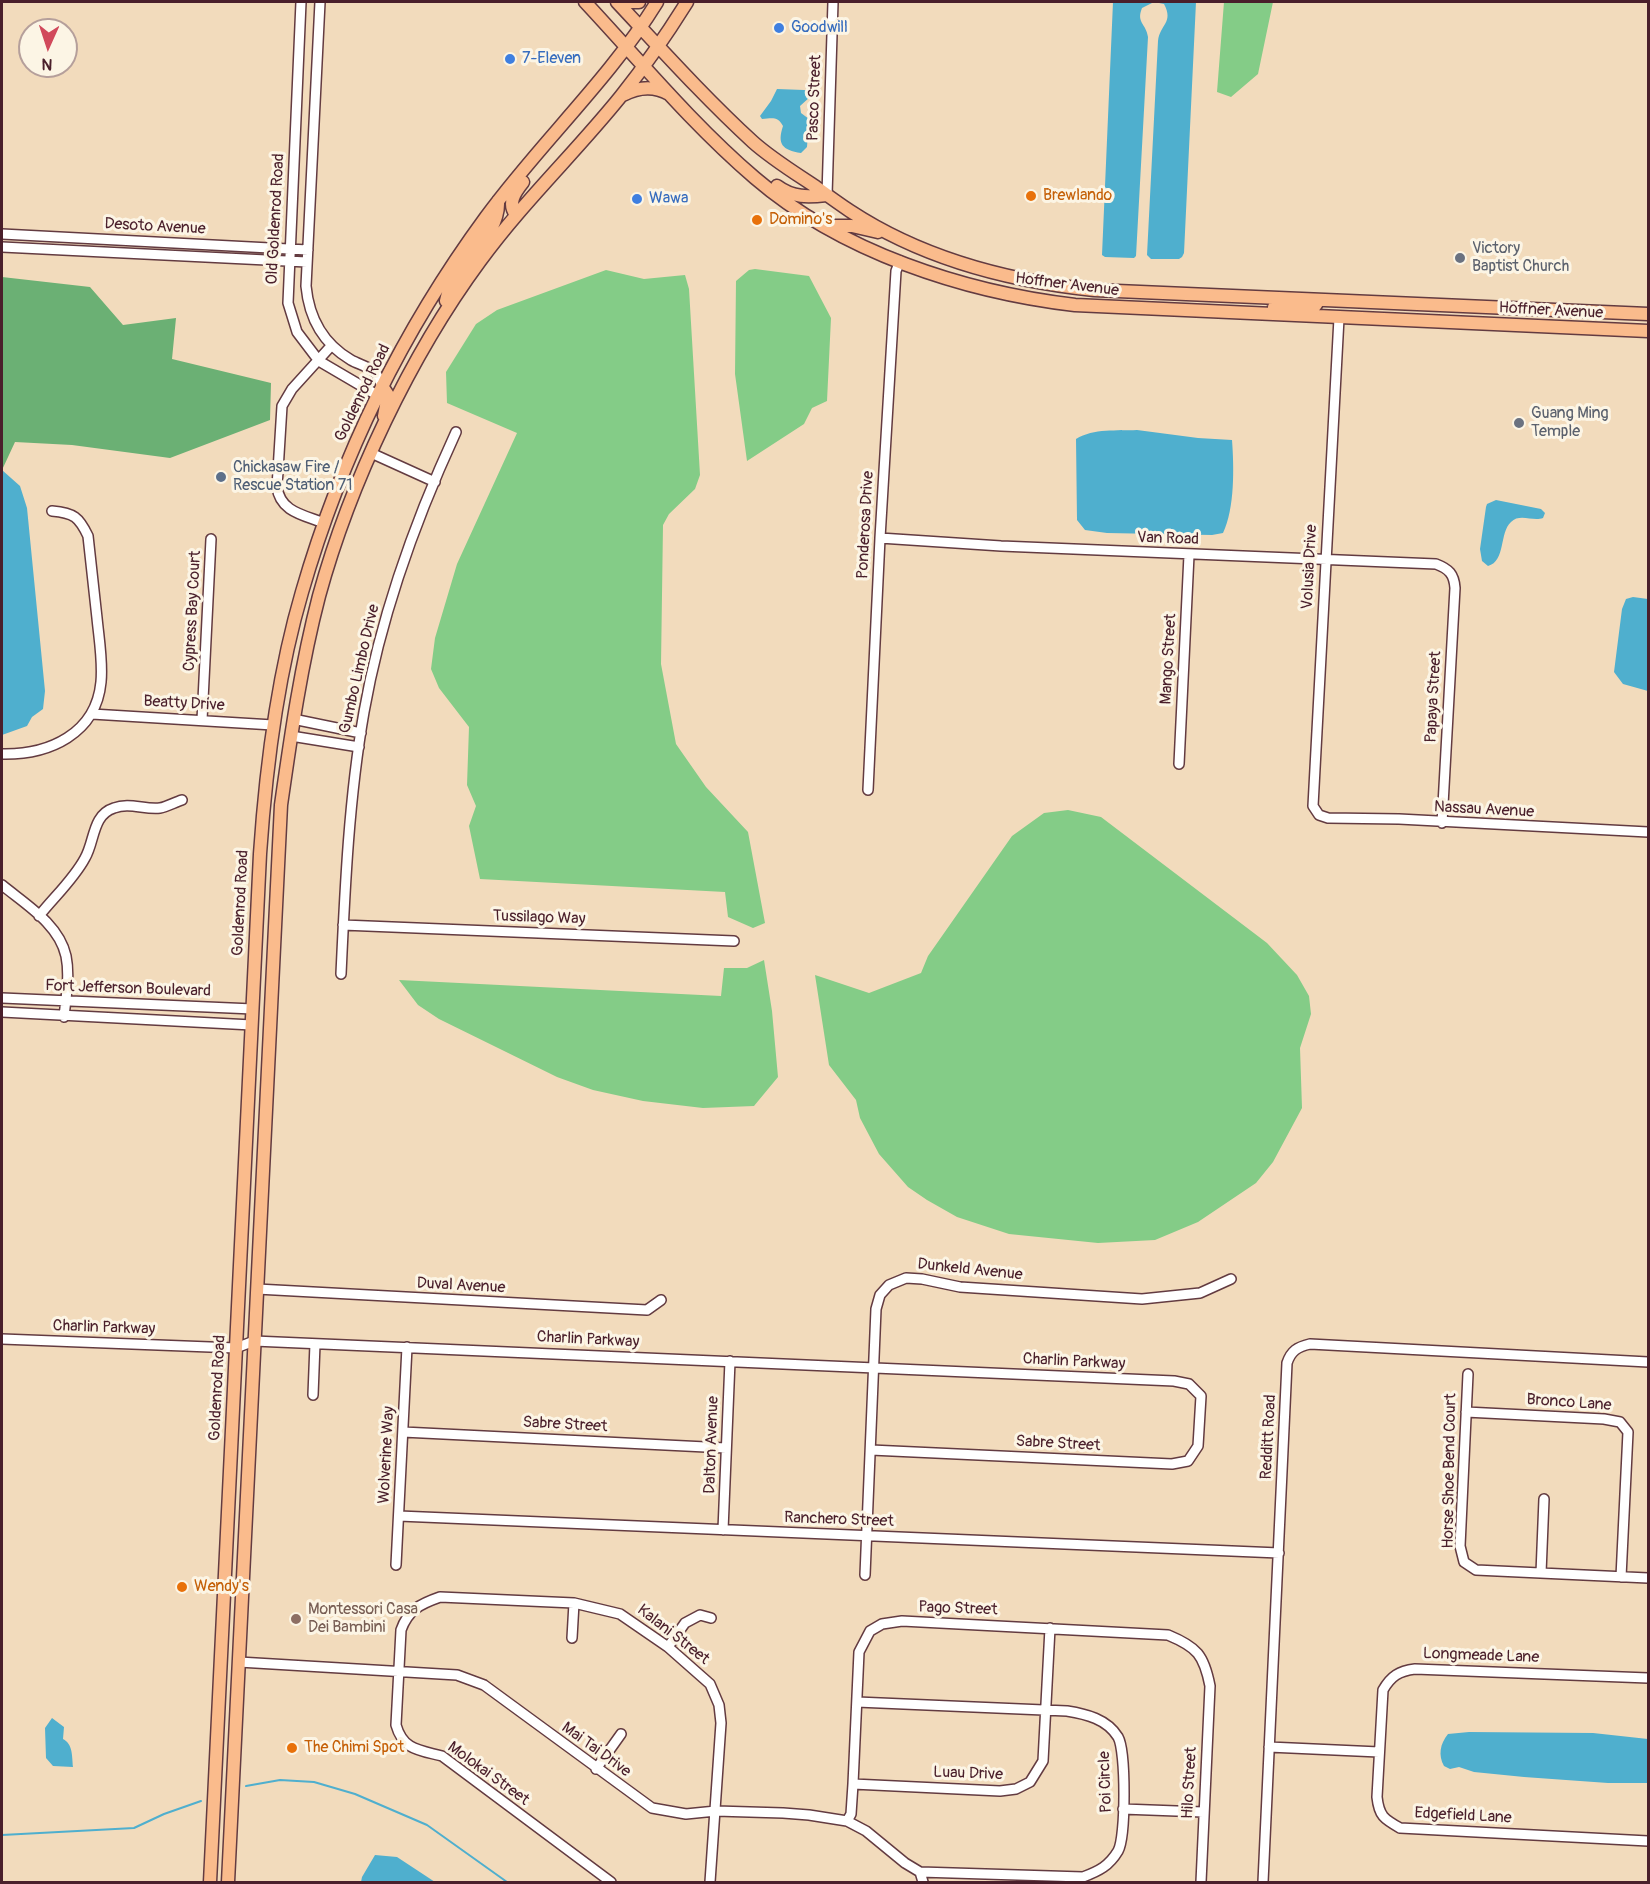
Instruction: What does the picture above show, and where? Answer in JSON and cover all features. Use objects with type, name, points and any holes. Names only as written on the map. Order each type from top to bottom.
[{"type":"main road","name":"Hoffner Avenue","points":[[585,2],[672,96],[755,178],[826,226],[870,249],[945,278],[1044,302],[1119,309],[1648,331]]},
{"type":"main road","name":"Hoffner Avenue","points":[[617,2],[755,144],[850,211],[882,229],[938,256],[989,273],[1066,287],[1105,291],[1648,314]]},
{"type":"main road","points":[[630,2],[639,2]]},
{"type":"main road","name":"Goldenrod Road","points":[[210,1882],[260,854],[273,725],[282,677],[302,593],[324,523],[346,464],[379,391],[455,260],[498,201],[626,46],[657,2]]},
{"type":"main road","name":"Goldenrod Road","points":[[228,1882],[281,805],[302,670],[320,595],[371,453],[442,316],[480,260],[516,215],[622,96],[687,2]]},
{"type":"main road","points":[[622,96],[634,89],[644,88],[662,90],[672,96]]},
{"type":"main road","points":[[516,215],[512,209],[512,200],[516,190],[551,149],[563,124]]},
{"type":"main road","points":[[727,152],[740,157],[785,192],[798,197],[827,195]]},
{"type":"main road","points":[[442,316],[447,294],[496,221],[498,201]]},
{"type":"main road","points":[[826,226],[858,226],[878,232],[924,255],[938,256]]},
{"type":"main road","points":[[1214,313],[1229,306],[1308,308],[1315,306],[1319,300]]},
{"type":"main road","points":[[1339,318],[1349,308],[1410,311],[1423,304]]},
{"type":"main road","points":[[1489,325],[1509,316],[1537,316],[1549,310]]},
{"type":"main road","points":[[1609,330],[1615,326],[1648,325]]},
{"type":"main road","points":[[379,391],[388,395],[382,429]]},
{"type":"main road","points":[[260,854],[267,884],[260,1003],[270,1017]]},
{"type":"main road","points":[[253,1009],[260,1014],[264,1023],[269,1056]]},
{"type":"main road","points":[[225,1573],[232,1583],[228,1644],[234,1659],[239,1662]]},
{"type":"main road","points":[[221,1660],[227,1671],[231,1687],[230,1740],[234,1743]]},
{"type":"street","name":"Old Goldenrod Road","points":[[301,2],[288,303],[297,332],[319,361],[379,391]]},
{"type":"street","name":"Old Goldenrod Road","points":[[320,2],[306,286],[311,314],[322,336],[331,346],[376,373],[379,391]]},
{"type":"street","name":"Pasco Street","points":[[827,195],[833,2]]},
{"type":"street","name":"Desoto Avenue","points":[[2,234],[308,250]]},
{"type":"street","name":"Desoto Avenue","points":[[2,247],[307,262]]},
{"type":"street","name":"Ponderosa Drive","points":[[868,790],[896,271],[900,261]]},
{"type":"street","name":"Volusia Drive","points":[[1319,815],[1313,807],[1339,318]]},
{"type":"street","points":[[324,523],[289,510],[282,504],[278,488],[282,406],[292,389],[331,346]]},
{"type":"street","name":"Gumbo Limbo Drive","points":[[341,974],[346,864],[359,747],[372,673],[394,590],[456,432]]},
{"type":"street","points":[[371,453],[435,482]]},
{"type":"street","points":[[2,754],[50,748],[72,736],[92,714],[101,683],[101,659],[88,536],[81,521],[68,513],[52,511]]},
{"type":"street","name":"Van Road","points":[[880,538],[1189,555],[1436,564],[1452,573]]},
{"type":"street","name":"Cypress Bay Court","points":[[202,720],[211,539]]},
{"type":"street","name":"Mango Street","points":[[1179,764],[1189,555]]},
{"type":"street","name":"Papaya Street","points":[[1442,823],[1455,588],[1452,573]]},
{"type":"street","name":"Beatty Drive","points":[[92,714],[273,725]]},
{"type":"street","points":[[293,719],[361,733]]},
{"type":"street","points":[[330,742],[333,727]]},
{"type":"street","points":[[291,736],[359,747]]},
{"type":"street","points":[[39,916],[79,868],[90,847],[96,825],[107,811],[114,807],[124,806],[160,808],[182,800]]},
{"type":"street","name":"Nassau Avenue","points":[[1319,815],[1328,818],[1399,819],[1648,832]]},
{"type":"street","points":[[2,885],[39,916],[57,935],[63,946],[68,972],[64,1017]]},
{"type":"street","name":"Tussilago Way","points":[[343,925],[734,941]]},
{"type":"street","name":"Fort Jefferson Boulevard","points":[[2,998],[253,1009]]},
{"type":"street","name":"Fort Jefferson Boulevard","points":[[2,1012],[252,1025]]},
{"type":"street","name":"Dunkeld Avenue","points":[[865,1575],[876,1309],[880,1295],[890,1285],[906,1278],[960,1287],[1142,1299],[1200,1293],[1231,1279]]},
{"type":"street","name":"Duval Avenue","points":[[257,1289],[403,1299],[647,1310],[661,1300]]},
{"type":"street","name":"Charlin Parkway","points":[[2,1339],[236,1348],[254,1341],[1174,1381],[1189,1384],[1201,1396],[1198,1446],[1188,1461],[1172,1464]]},
{"type":"street","points":[[313,1395],[315,1344]]},
{"type":"street","name":"Redditt Road","points":[[1263,1882],[1287,1363],[1295,1349],[1310,1344],[1648,1362]]},
{"type":"street","name":"Wolverine Way","points":[[396,1565],[407,1347]]},
{"type":"street","name":"Dalton Avenue","points":[[723,1530],[730,1361]]},
{"type":"street","name":"Horse Shoe Bend Court","points":[[1468,1374],[1460,1546],[1464,1562],[1476,1570],[1648,1578]]},
{"type":"street","name":"Bronco Lane","points":[[1466,1412],[1604,1419],[1620,1422],[1628,1432],[1621,1577]]},
{"type":"street","name":"Sabre Street","points":[[403,1432],[726,1448]]},
{"type":"street","name":"Sabre Street","points":[[871,1450],[1172,1464]]},
{"type":"street","points":[[1541,1573],[1544,1499]]},
{"type":"street","name":"Ranchero Street","points":[[399,1516],[1279,1553]]},
{"type":"street","name":"Kalani Street","points":[[400,1671],[401,1630],[405,1618],[419,1604],[440,1597],[574,1603],[620,1614],[668,1647],[710,1684],[718,1705],[721,1723],[716,1810]]},
{"type":"street","points":[[572,1638],[574,1603]]},
{"type":"street","points":[[668,1647],[685,1623],[700,1615],[711,1618]]},
{"type":"street","name":"Pago Street","points":[[847,1821],[851,1814],[859,1652],[870,1632],[882,1624],[902,1621],[1168,1635],[1189,1643],[1206,1664],[1210,1686]]},
{"type":"street","name":"Luau Drive","points":[[853,1785],[1000,1791],[1016,1790],[1029,1782],[1043,1761],[1050,1628]]},
{"type":"street","name":"Mai Tai Drive","points":[[239,1662],[457,1675],[484,1685],[652,1808],[686,1814],[716,1810],[809,1815],[847,1821],[866,1831],[905,1863],[920,1872]]},
{"type":"street","name":"Longmeade Lane","points":[[1379,1752],[1383,1690],[1390,1679],[1401,1671],[1415,1668],[1648,1678]]},
{"type":"street","name":"Molokai Street","points":[[400,1671],[396,1725],[399,1738],[410,1747],[442,1756],[611,1882]]},
{"type":"street","name":"Hilo Street","points":[[1201,1882],[1210,1686]]},
{"type":"street","name":"Poi Circle","points":[[857,1702],[1067,1710],[1086,1714],[1107,1724],[1119,1738],[1124,1760],[1124,1809],[1120,1848],[1102,1870],[1083,1877],[920,1872]]},
{"type":"street","points":[[597,1769],[621,1734]]},
{"type":"street","points":[[1269,1747],[1379,1752]]},
{"type":"street","name":"Edgefield Lane","points":[[1379,1752],[1378,1811],[1386,1820],[1400,1828],[1648,1841]]},
{"type":"street","points":[[1124,1809],[1203,1812]]},
{"type":"street","points":[[711,1882],[716,1810]]},
{"type":"street","points":[[920,1872],[923,1882]]},
{"type":"green space","points":[[1224,2],[1273,2],[1258,74],[1231,97],[1217,92]]},
{"type":"green space","points":[[606,270],[644,279],[685,275],[689,289],[700,475],[695,489],[669,514],[663,525],[661,664],[676,744],[706,787],[748,832],[765,923],[753,928],[728,917],[725,892],[480,879],[469,826],[476,806],[467,785],[469,727],[439,688],[431,669],[435,638],[457,564],[517,433],[447,403],[446,372],[476,324],[497,310]]},
{"type":"green space","points":[[749,270],[809,276],[831,318],[827,401],[812,408],[804,424],[747,461],[735,374],[736,281]]},
{"type":"green space","points":[[2,277],[90,287],[123,325],[176,318],[172,359],[271,383],[270,420],[170,458],[72,445],[15,442],[2,470]]},
{"type":"green space","points":[[1068,810],[1101,817],[1267,943],[1297,975],[1309,996],[1311,1014],[1300,1048],[1302,1108],[1273,1162],[1256,1183],[1198,1222],[1155,1240],[1098,1243],[1009,1234],[957,1217],[908,1187],[879,1154],[860,1118],[856,1100],[829,1065],[815,975],[869,993],[921,973],[928,956],[1012,836],[1044,813]]},
{"type":"green space","points":[[764,960],[772,1011],[778,1077],[754,1106],[703,1108],[643,1101],[593,1090],[557,1077],[439,1019],[418,1005],[399,980],[721,996],[724,968],[747,968]]},
{"type":"water","points":[[1113,2],[1154,2],[1142,8],[1140,13],[1148,37],[1136,256],[1134,258],[1102,255]]},
{"type":"water","points":[[1154,2],[1196,2],[1184,253],[1179,259],[1151,259],[1147,255],[1158,41],[1168,15],[1164,4]]},
{"type":"water","points":[[777,89],[804,90],[811,94],[800,106],[801,113],[809,119],[807,147],[801,153],[785,148],[781,142],[783,126],[779,121],[774,118],[762,119],[760,116]]},
{"type":"water","points":[[1137,430],[1232,440],[1232,500],[1223,533],[1212,535],[1107,533],[1085,530],[1077,520],[1076,439],[1090,433]]},
{"type":"water","points":[[2,470],[20,486],[27,508],[45,691],[43,709],[32,717],[27,726],[2,735]]},
{"type":"water","points":[[1496,500],[1541,509],[1545,513],[1543,518],[1518,518],[1511,522],[1507,527],[1498,559],[1488,566],[1482,561],[1480,549],[1486,507],[1487,504]]},
{"type":"water","points":[[1633,597],[1648,599],[1648,691],[1623,684],[1614,672],[1622,609],[1626,599]]},
{"type":"water","points":[[52,1718],[64,1727],[63,1739],[70,1747],[73,1767],[53,1766],[46,1758],[45,1728]]},
{"type":"water","points":[[1469,1732],[1593,1733],[1648,1739],[1648,1783],[1608,1783],[1524,1777],[1474,1772],[1459,1767],[1450,1769],[1444,1766],[1441,1750],[1448,1734]]},
{"type":"water","points":[[375,1855],[397,1857],[435,1882],[361,1882]]},
{"type":"waterway","points":[[246,1786],[280,1780],[314,1782],[355,1794],[427,1825],[507,1882]]},
{"type":"waterway","points":[[2,1835],[134,1828],[201,1801]]},
{"type":"place","name":"Goodwill","points":[[779,28]]},
{"type":"place","name":"7-Eleven","points":[[510,59]]},
{"type":"place","name":"Brewlando","points":[[1031,196]]},
{"type":"place","name":"Wawa","points":[[637,199]]},
{"type":"place","name":"Domino's","points":[[757,220]]},
{"type":"place","name":"Victory Baptist Church","points":[[1460,258]]},
{"type":"place","name":"Guang Ming Temple","points":[[1519,423]]},
{"type":"place","name":"Chickasaw Fire / Rescue Station 71","points":[[221,477]]},
{"type":"place","name":"Wendy's","points":[[182,1587]]},
{"type":"place","name":"Montessori Casa Dei Bambini","points":[[296,1619]]},
{"type":"place","name":"The Chimi Spot","points":[[292,1748]]}]
